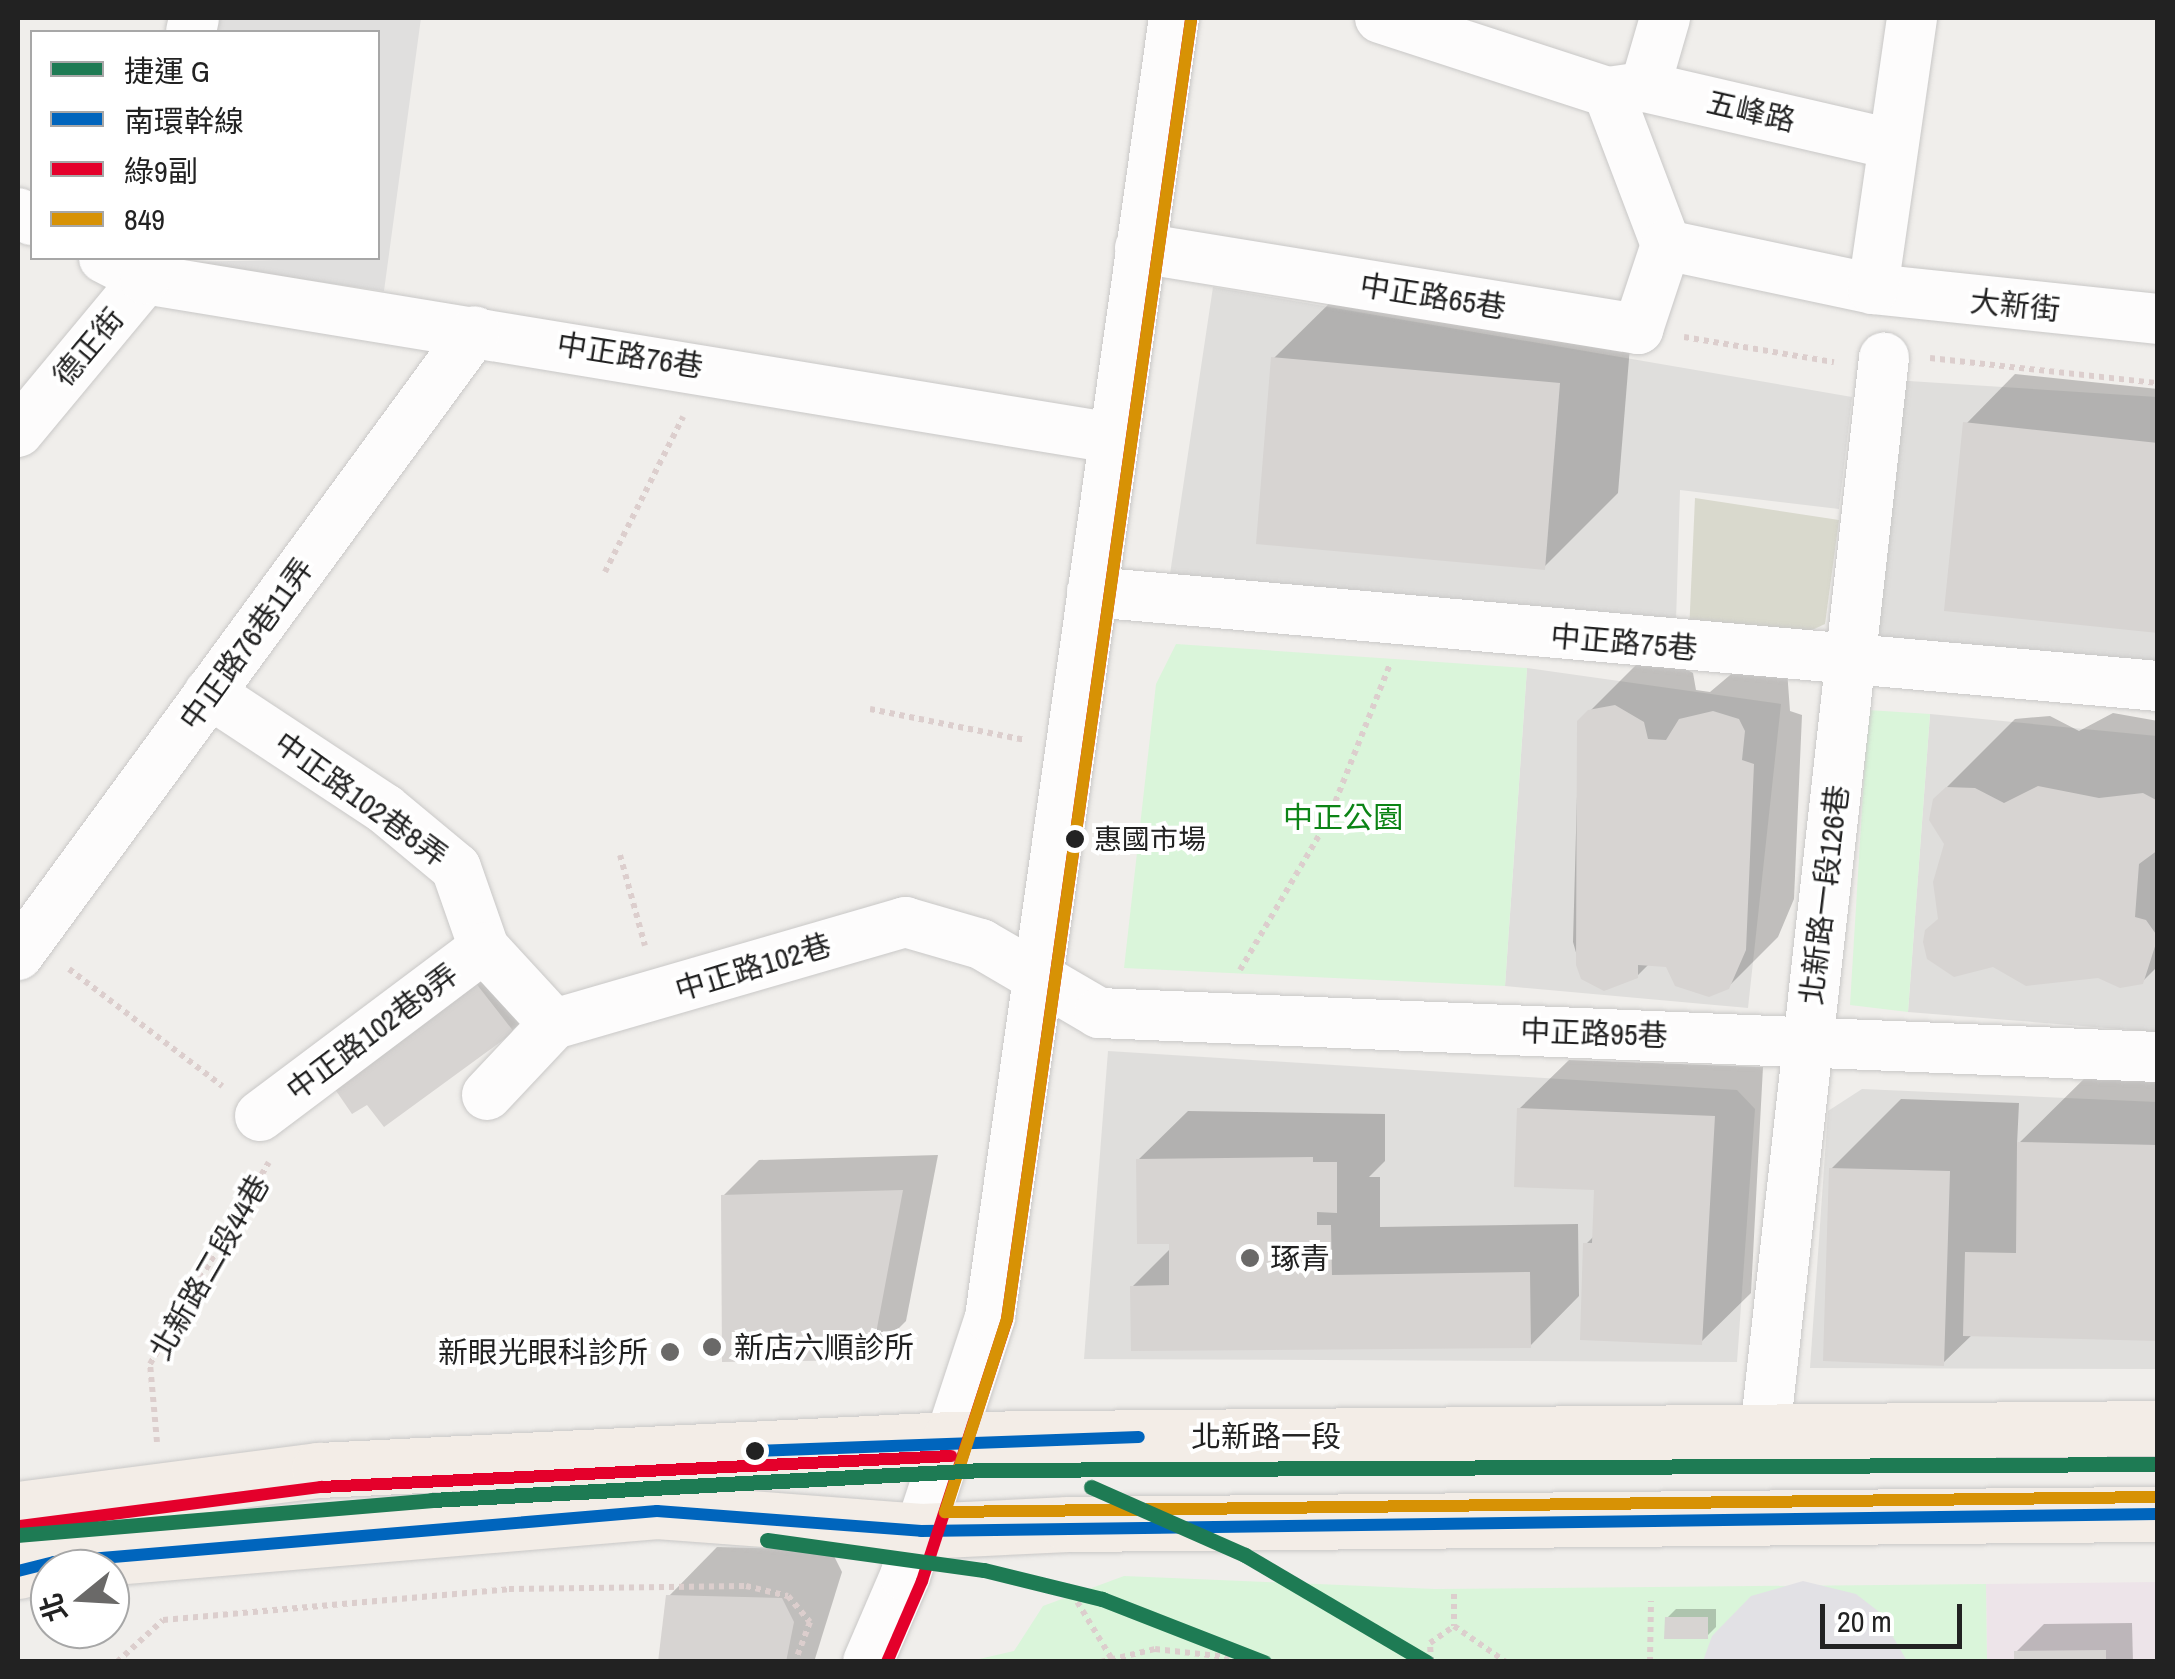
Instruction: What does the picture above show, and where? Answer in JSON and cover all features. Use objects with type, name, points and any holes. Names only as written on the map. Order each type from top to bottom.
[{"type":"main road","name":"北新路一段","points":[[18,1510],[318,1470],[950,1440],[2158,1428]]},
{"type":"main road","points":[[18,1571],[54,1562],[657,1511],[921,1532],[1068,1524],[2158,1514]]},
{"type":"street","points":[[868,1662],[921,1532],[990,1317],[1174,18]]},
{"type":"street","name":"五峰路","points":[[1380,18],[1626,89],[1892,144]]},
{"type":"street","points":[[1638,330],[1666,245],[1626,89],[1665,18]]},
{"type":"street","points":[[1873,290],[1912,18]]},
{"type":"street","name":"大新街","points":[[1666,245],[1873,290],[2158,319]]},
{"type":"street","name":"中正路65巷","points":[[1140,248],[1638,330]]},
{"type":"street","name":"中正路76巷","points":[[133,265],[475,332],[709,366],[1113,438]]},
{"type":"street","name":"德正街","points":[[18,432],[133,265]]},
{"type":"street","name":"中正路76巷11弄","points":[[25,948],[475,332]]},
{"type":"street","name":"北新路一段126巷","points":[[1764,1432],[1883,364]]},
{"type":"street","name":"中正路75巷","points":[[1092,592],[1400,624],[2158,686]]},
{"type":"street","name":"中正路102巷8弄","points":[[210,693],[384,809],[456,868],[484,948],[554,1024]]},
{"type":"street","name":"中正路102巷","points":[[554,1024],[905,922],[981,944],[1039,978]]},
{"type":"street","name":"中正路102巷9弄","points":[[260,1116],[484,948]]},
{"type":"street","name":"中正路95巷","points":[[1039,978],[1099,1013],[2158,1057]]},
{"type":"street","points":[[487,1095],[554,1024]]},
{"type":"path","points":[[1638,330],[1883,364],[1905,355],[2158,383]]},
{"type":"path","points":[[605,572],[709,366]]},
{"type":"path","points":[[1238,973],[1328,820],[1400,624]]},
{"type":"path","points":[[870,709],[1070,749]]},
{"type":"path","points":[[620,855],[659,996]]},
{"type":"path","points":[[25,948],[260,1116]]},
{"type":"path","name":"北新路二段44巷","points":[[162,1491],[150,1364],[282,1139],[260,1116]]},
{"type":"path","points":[[1066,1585],[1113,1661]]},
{"type":"path","points":[[116,1662],[162,1620],[510,1589],[746,1586],[788,1596],[810,1622],[795,1662]]},
{"type":"path","points":[[1454,1594],[1454,1626]]},
{"type":"path","points":[[1650,1662],[1651,1600]]},
{"type":"path","points":[[1431,1662],[1430,1643],[1454,1626]]},
{"type":"path","points":[[1454,1626],[1506,1662]]},
{"type":"path","points":[[1101,1662],[1155,1648],[1273,1662]]},
{"type":"shaded area","points":[[215,18],[421,18],[384,291],[178,262],[380,260],[380,30],[213,30]]},
{"type":"shaded area","points":[[1213,287],[1852,397],[1839,509],[1680,490],[1676,622],[1170,574]]},
{"type":"shaded area","points":[[1893,380],[2157,397],[2157,675],[1872,642]]},
{"type":"shaded area","points":[[1695,498],[1839,520],[1825,624],[1797,637],[1689,633]]},
{"type":"shaded area","points":[[1527,668],[1781,704],[1748,1008],[1505,986]]},
{"type":"shaded area","points":[[1930,714],[2157,736],[2157,1032],[1908,1012]]},
{"type":"shaded area","points":[[1108,1051],[1737,1090],[1755,1109],[1737,1362],[1084,1359]]},
{"type":"shaded area","points":[[1862,1089],[2157,1102],[2157,1369],[1810,1368],[1828,1111]]},
{"type":"shaded area","points":[[1803,1581],[1856,1594],[1878,1611],[1907,1661],[1703,1661],[1712,1636],[1751,1596]]},
{"type":"shaded area","points":[[2157,1582],[2157,1661],[1987,1661],[1986,1584]]},
{"type":"green space","name":"中正公園","points":[[1176,644],[1527,668],[1505,986],[1124,968],[1156,684]]},
{"type":"green space","points":[[1868,710],[1930,714],[1908,1012],[1850,1005]]},
{"type":"green space","points":[[1124,1576],[1435,1589],[1986,1584],[1987,1661],[966,1662],[1014,1651],[1043,1606]]},
{"type":"building","points":[[1271,357],[1560,383],[1545,570],[1256,544]]},
{"type":"building","points":[[1963,422],[2158,443],[2158,633],[1944,611]]},
{"type":"building","points":[[1615,705],[1644,722],[1648,739],[1666,740],[1679,719],[1713,711],[1739,719],[1745,731],[1742,760],[1754,764],[1746,950],[1729,989],[1709,997],[1675,986],[1666,967],[1638,965],[1638,978],[1604,991],[1581,979],[1576,965],[1577,721],[1588,710]]},
{"type":"building","points":[[2038,786],[2099,798],[2143,793],[2158,801],[2158,850],[2139,864],[2135,917],[2146,920],[2158,937],[2143,984],[2120,988],[2098,978],[2026,986],[1993,967],[1954,977],[1927,959],[1923,942],[1925,930],[1938,919],[1933,882],[1944,844],[1929,820],[1933,799],[1946,787],[1975,788],[2004,803]]},
{"type":"building","points":[[471,977],[514,1032],[384,1127],[367,1105],[352,1114],[330,1082]]},
{"type":"building","points":[[1517,1108],[1715,1116],[1702,1345],[1580,1340],[1583,1243],[1592,1243],[1594,1190],[1514,1187]]},
{"type":"building","points":[[2017,1142],[2158,1145],[2158,1341],[1963,1336],[1965,1252],[2016,1253]]},
{"type":"building","name":"琢青","points":[[1313,1157],[1313,1162],[1337,1162],[1337,1213],[1317,1212],[1317,1225],[1331,1225],[1332,1275],[1530,1272],[1531,1348],[1131,1351],[1130,1286],[1169,1285],[1169,1244],[1137,1244],[1136,1159]]},
{"type":"building","points":[[1829,1168],[1950,1171],[1944,1366],[1823,1361]]},
{"type":"building","points":[[903,1190],[871,1360],[722,1362],[721,1195]]},
{"type":"building","points":[[666,1595],[782,1598],[794,1622],[786,1662],[658,1662]]},
{"type":"building","points":[[1665,1617],[1708,1617],[1708,1639],[1664,1639]]},
{"type":"building","points":[[2106,1650],[2106,1662],[2014,1662],[2014,1651]]},
{"type":"metro line","name":"G","points":[[18,1535],[432,1500],[983,1470],[2158,1464]]},
{"type":"metro line","name":"G","points":[[1091,1487],[1245,1555],[1427,1662]]},
{"type":"metro line","name":"G","points":[[767,1540],[984,1570],[1102,1599],[1264,1662]]},
{"type":"transit line","name":"綠9副","points":[[887,1662],[922,1581],[1007,1319],[1191,20]]},
{"type":"transit line","name":"849","points":[[1191,20],[1007,1319],[945,1512],[2158,1497]]},
{"type":"transit line","name":"南環幹線","points":[[755,1451],[1139,1437]]},
{"type":"transit line","name":"綠9副","points":[[20,1526],[321,1487],[951,1456]]},
{"type":"transit line","name":"南環幹線","points":[[18,1571],[54,1562],[657,1511],[921,1531],[2158,1514]]},
{"type":"place","name":"惠國市場","points":[[1075,839]]},
{"type":"place","name":"琢青","points":[[1250,1258]]},
{"type":"place","name":"新店六順診所","points":[[712,1347]]},
{"type":"place","name":"新眼光眼科診所","points":[[670,1352]]}]
